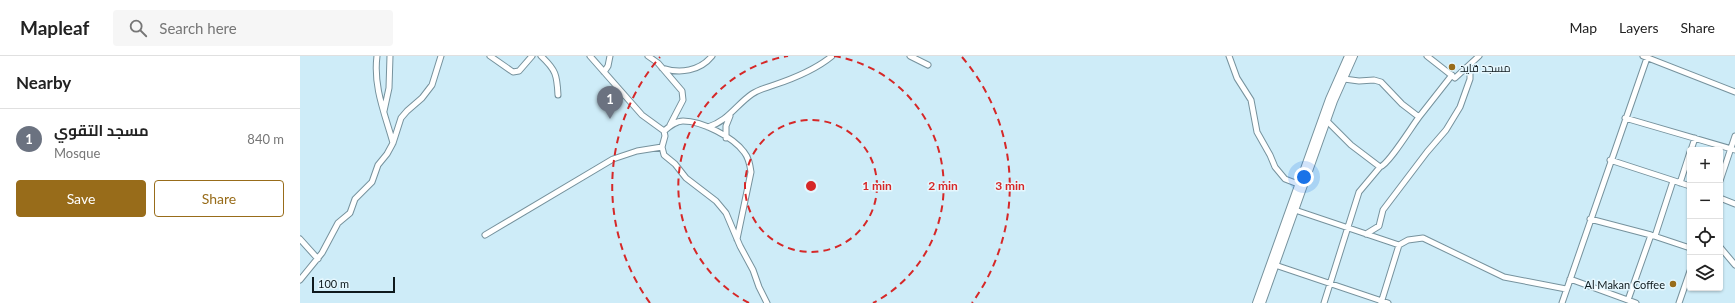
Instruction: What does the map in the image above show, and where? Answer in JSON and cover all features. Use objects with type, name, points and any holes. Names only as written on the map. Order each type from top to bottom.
[{"type":"street","points":[[377,56],[376,81],[378,95],[393,143]]},
{"type":"street","points":[[384,111],[389,88],[390,56]]},
{"type":"street","points":[[490,56],[513,72],[519,71],[532,56]]},
{"type":"street","points":[[541,56],[554,70],[558,78],[558,95]]},
{"type":"street","points":[[604,72],[608,66],[610,56]]},
{"type":"street","points":[[648,56],[662,68],[680,88],[683,96],[680,106],[670,126]]},
{"type":"street","points":[[662,68],[674,71],[687,70],[703,64],[712,56]]},
{"type":"street","points":[[708,127],[720,122],[730,115],[750,95],[757,91],[805,74],[832,56]]},
{"type":"street","points":[[910,56],[928,65]]},
{"type":"street","points":[[1229,56],[1237,78],[1250,100],[1257,132],[1275,167],[1285,179],[1298,184]]},
{"type":"street","points":[[1256,303],[1329,99],[1348,56]]},
{"type":"street","points":[[1262,303],[1327,121],[1354,56]]},
{"type":"street","points":[[1427,56],[1455,78],[1479,56]]},
{"type":"street","points":[[1656,56],[1659,62]]},
{"type":"street","points":[[300,280],[318,259],[338,223],[350,213],[355,199],[372,182],[378,165],[387,154],[393,143],[401,118],[422,98],[432,84],[441,57]]},
{"type":"street","points":[[592,57],[642,114],[664,131],[665,136],[662,147],[664,154],[675,164],[686,178],[722,206],[730,220],[737,240],[753,270],[767,303]]},
{"type":"street","points":[[1562,303],[1645,57],[1735,92]]},
{"type":"street","points":[[1366,234],[1379,226],[1383,210],[1446,130],[1460,107],[1469,84],[1470,73],[1466,67]]},
{"type":"street","points":[[1324,303],[1360,192],[1380,167],[1384,166],[1396,151],[1419,117],[1452,76]]},
{"type":"street","points":[[1344,79],[1359,82],[1374,80],[1381,82],[1402,104],[1419,117]]},
{"type":"street","points":[[726,138],[726,126],[730,115]]},
{"type":"street","points":[[1625,118],[1733,149]]},
{"type":"street","points":[[664,131],[670,126],[683,121],[708,127],[726,138],[744,152],[750,165],[750,180],[737,240]]},
{"type":"street","points":[[1327,121],[1351,145],[1380,167]]},
{"type":"street","points":[[1723,174],[1733,149],[1735,136]]},
{"type":"street","points":[[1691,147],[1694,138]]},
{"type":"street","points":[[485,235],[613,159],[637,150],[662,147]]},
{"type":"street","points":[[1610,160],[1687,185]]},
{"type":"street","points":[[1680,183],[1687,161]]},
{"type":"street","points":[[1628,300],[1673,181]]},
{"type":"street","points":[[1723,199],[1735,204]]},
{"type":"street","points":[[1295,210],[1399,245]]},
{"type":"street","points":[[1590,219],[1687,247]]},
{"type":"street","points":[[1381,302],[1399,245],[1408,240],[1423,238],[1504,277],[1566,289]]},
{"type":"street","points":[[300,239],[318,259]]},
{"type":"street","points":[[1723,251],[1735,265]]},
{"type":"street","points":[[1275,266],[1381,302],[1388,303]]},
{"type":"street","points":[[1570,279],[1636,303]]},
{"type":"street","points":[[1682,302],[1687,283]]},
{"type":"place","name":"مسجد قايد","points":[[1452,67]]},
{"type":"place","name":"مسجد التقوي","points":[[610,119]]},
{"type":"place","name":"Al Makan Coffee","points":[[1673,284]]}]
